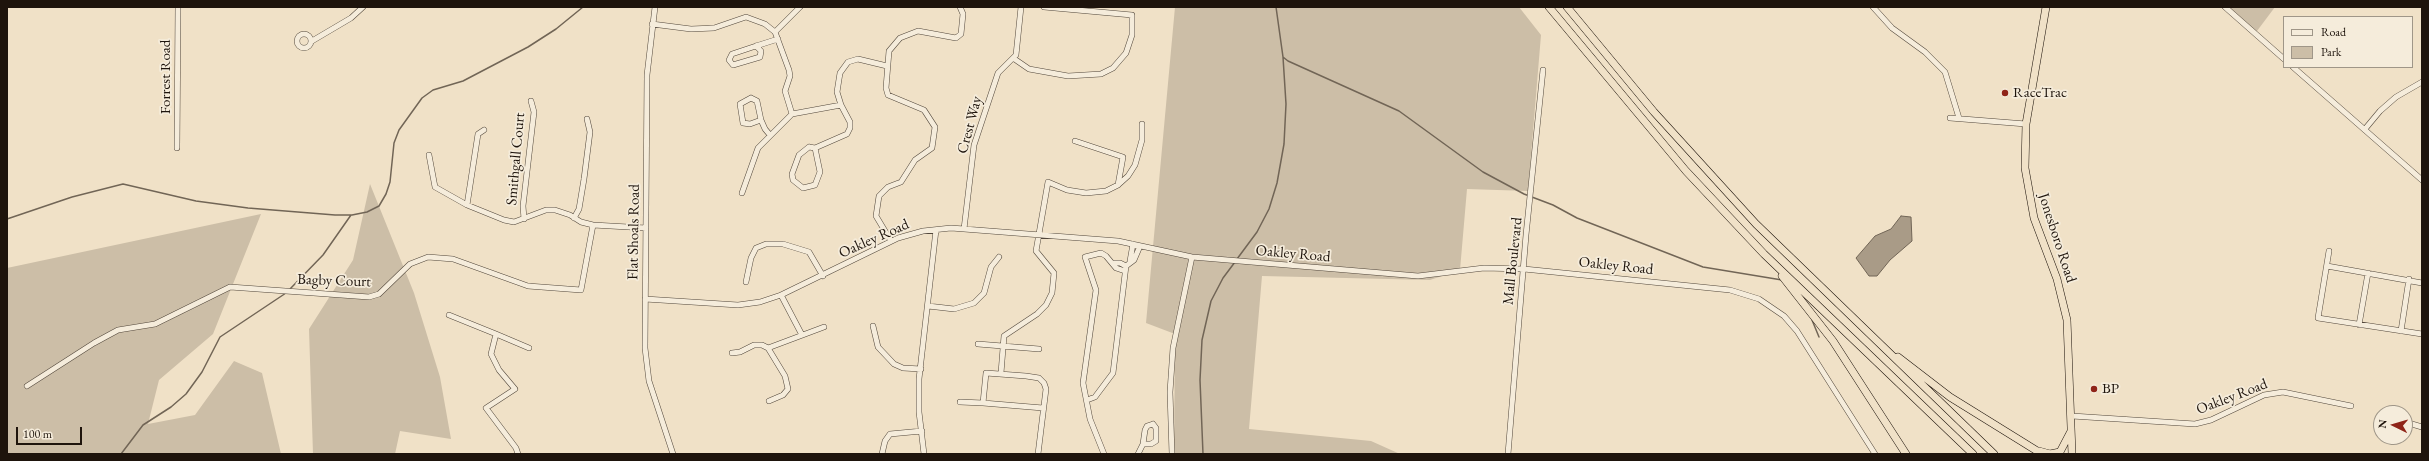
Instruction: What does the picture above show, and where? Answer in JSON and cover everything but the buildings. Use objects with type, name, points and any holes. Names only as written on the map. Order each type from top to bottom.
[{"type":"highway","points":[[1549,7],[1686,171],[1764,254],[1973,454]]},
{"type":"highway","points":[[1567,7],[1654,112],[1756,224],[1994,454]]},
{"type":"highway","name":"Jonesboro Road","points":[[2046,7],[2026,124],[2025,168],[2030,204],[2036,227],[2057,279],[2067,320],[2072,416],[2072,454]]},
{"type":"highway","points":[[1764,254],[1833,340],[1906,454]]},
{"type":"highway","points":[[1871,336],[1950,397],[2040,452],[2050,454],[2060,452],[2072,429]]},
{"type":"street","name":"Forrest Road","points":[[177,148],[178,7]]},
{"type":"street","points":[[312,41],[351,18],[363,7]]},
{"type":"street","name":"Flat Shoals Road","points":[[654,7],[647,75],[645,299],[647,366],[653,395],[673,454]]},
{"type":"street","points":[[775,32],[800,7]]},
{"type":"street","points":[[891,241],[876,216],[879,196],[888,186],[901,182],[915,160],[932,148],[935,127],[924,110],[888,95],[886,88],[887,66],[892,46],[906,34],[925,31],[950,38],[956,38],[961,34],[963,14],[960,7]]},
{"type":"street","points":[[1021,7],[1016,55],[1013,58],[1029,70],[1082,77],[1107,72],[1118,64],[1126,53],[1132,35],[1132,15],[1044,7]]},
{"type":"street","points":[[1873,7],[1892,28],[1925,52],[1946,72],[1960,118]]},
{"type":"street","points":[[2225,7],[2283,58]]},
{"type":"street","points":[[652,24],[691,29],[714,28],[746,17],[766,24],[775,32],[789,70],[790,76],[784,91],[792,114]]},
{"type":"street","points":[[756,46],[761,51],[760,57],[733,65],[729,60],[732,54],[756,46],[778,39]]},
{"type":"street","name":"Crest Way","points":[[964,229],[974,145],[998,73],[1013,58]]},
{"type":"street","points":[[816,148],[820,172],[818,179],[815,185],[802,188],[793,180],[792,174],[804,150],[809,147],[816,148],[847,134],[850,122],[840,105],[837,92],[838,79],[848,62],[858,59],[887,66]]},
{"type":"street","points":[[2294,68],[2422,180]]},
{"type":"street","name":"Mall Boulevard","points":[[1508,454],[1543,70]]},
{"type":"street","points":[[2365,129],[2380,111],[2396,97],[2422,82]]},
{"type":"street","points":[[761,120],[750,124],[744,123],[740,104],[751,98],[757,101],[761,120],[765,129],[770,135]]},
{"type":"street","name":"Smithgall Court","points":[[524,219],[523,206],[534,112],[531,101]]},
{"type":"street","points":[[742,193],[758,148],[792,114],[840,105]]},
{"type":"street","points":[[1950,118],[2026,124]]},
{"type":"street","points":[[574,218],[579,209],[585,171],[590,132],[587,119]]},
{"type":"street","points":[[1001,373],[1004,336],[1037,314],[1046,305],[1052,293],[1054,273],[1036,251],[1048,182],[1067,190],[1086,193],[1106,191],[1118,185],[1128,176],[1135,165],[1142,140],[1142,124]]},
{"type":"street","points":[[467,206],[478,134],[484,130]]},
{"type":"street","points":[[1075,141],[1122,157],[1118,185]]},
{"type":"street","points":[[429,155],[435,187],[467,206],[504,220],[514,222],[546,210],[555,210],[593,225],[646,228]]},
{"type":"street","name":"Bagby Court","points":[[27,386],[94,343],[118,330],[155,324],[230,287],[369,297],[378,294],[410,264],[428,257],[453,260],[528,286],[581,290],[593,225]]},
{"type":"street","name":"Oakley Road","points":[[645,299],[738,305],[760,302],[782,295],[891,241],[910,234],[936,230],[964,229],[1038,236],[1118,241],[1192,257],[1418,276],[1484,268],[1524,269],[1730,290],[1759,299],[1784,316],[1796,331],[1875,454]]},
{"type":"street","points":[[924,454],[919,412],[921,369],[936,230]]},
{"type":"street","points":[[746,282],[751,258],[756,248],[766,244],[783,244],[809,252],[823,276]]},
{"type":"street","points":[[1087,400],[1095,396],[1113,373],[1125,269],[1130,261],[1133,244]]},
{"type":"street","points":[[1130,261],[1134,260],[1140,246]]},
{"type":"street","points":[[2329,251],[2318,318],[2422,334]]},
{"type":"street","points":[[1104,454],[1090,420],[1083,383],[1096,290],[1085,257],[1101,253],[1114,263],[1116,268],[1125,269]]},
{"type":"street","points":[[928,306],[954,309],[974,303],[984,293],[991,267],[999,257]]},
{"type":"street","points":[[1172,454],[1170,392],[1173,348],[1192,257]]},
{"type":"street","points":[[2326,266],[2409,279],[2422,283]]},
{"type":"street","points":[[2359,325],[2368,273]]},
{"type":"street","points":[[2401,331],[2409,279]]},
{"type":"street","points":[[782,295],[802,335]]},
{"type":"street","points":[[449,315],[529,348]]},
{"type":"street","points":[[873,326],[878,346],[894,364],[903,368],[921,369]]},
{"type":"street","points":[[768,348],[824,327]]},
{"type":"street","points":[[496,334],[491,354],[499,370],[515,389],[486,408],[516,448],[518,454]]},
{"type":"street","points":[[978,344],[1039,350]]},
{"type":"street","points":[[732,353],[740,352],[754,345],[762,345],[768,348],[785,376],[788,389],[783,394],[769,401]]},
{"type":"street","points":[[983,403],[986,373],[1001,373],[1040,378],[1046,389],[1038,454]]},
{"type":"street","name":"Oakley Road","points":[[2072,416],[2195,424],[2211,420],[2264,395],[2283,392],[2351,406]]},
{"type":"street","points":[[960,402],[1043,408]]},
{"type":"street","points":[[882,454],[885,441],[890,434],[922,431]]},
{"type":"street","points":[[1138,454],[1143,444]]},
{"type":"green space","points":[[1175,7],[1519,7],[1541,35],[1528,191],[1467,189],[1460,270],[1430,280],[1262,276],[1249,429],[1371,441],[1400,454],[1174,454],[1175,334],[1146,323]]},
{"type":"green space","points":[[2227,7],[2275,7],[2254,35]]},
{"type":"green space","points":[[370,184],[414,293],[440,377],[451,439],[400,431],[395,454],[313,454],[309,329],[353,260]]},
{"type":"green space","points":[[261,214],[213,334],[159,380],[148,424],[195,415],[234,361],[262,373],[281,454],[7,454],[7,268]]},
{"type":"shaded area","points":[[1901,216],[1911,217],[1912,241],[1890,260],[1877,276],[1869,276],[1856,258],[1875,236],[1891,229]]},
{"type":"waterway","points":[[7,219],[72,197],[123,184],[196,201],[248,208],[335,215],[352,215],[367,212],[379,206],[386,194],[390,182],[394,143],[399,130],[422,98],[433,90],[463,81],[528,47],[556,29],[583,7]]},
{"type":"waterway","points":[[1237,259],[1257,232],[1269,209],[1277,183],[1284,144],[1286,104],[1283,57],[1276,7]]},
{"type":"waterway","points":[[1283,57],[1288,61],[1399,111],[1483,172],[1524,194],[1553,205],[1577,218],[1703,267],[1782,280]]},
{"type":"waterway","points":[[290,289],[323,255],[351,215]]},
{"type":"waterway","points":[[1203,454],[1200,380],[1202,340],[1211,301],[1223,278],[1235,262]]},
{"type":"waterway","points":[[121,454],[143,425],[171,407],[186,394],[202,372],[220,337],[286,293]]},
{"type":"waterway","points":[[1812,320],[1819,337]]},
{"type":"place","name":"RaceTrac","points":[[2005,93]]},
{"type":"place","name":"BP","points":[[2094,389]]}]
